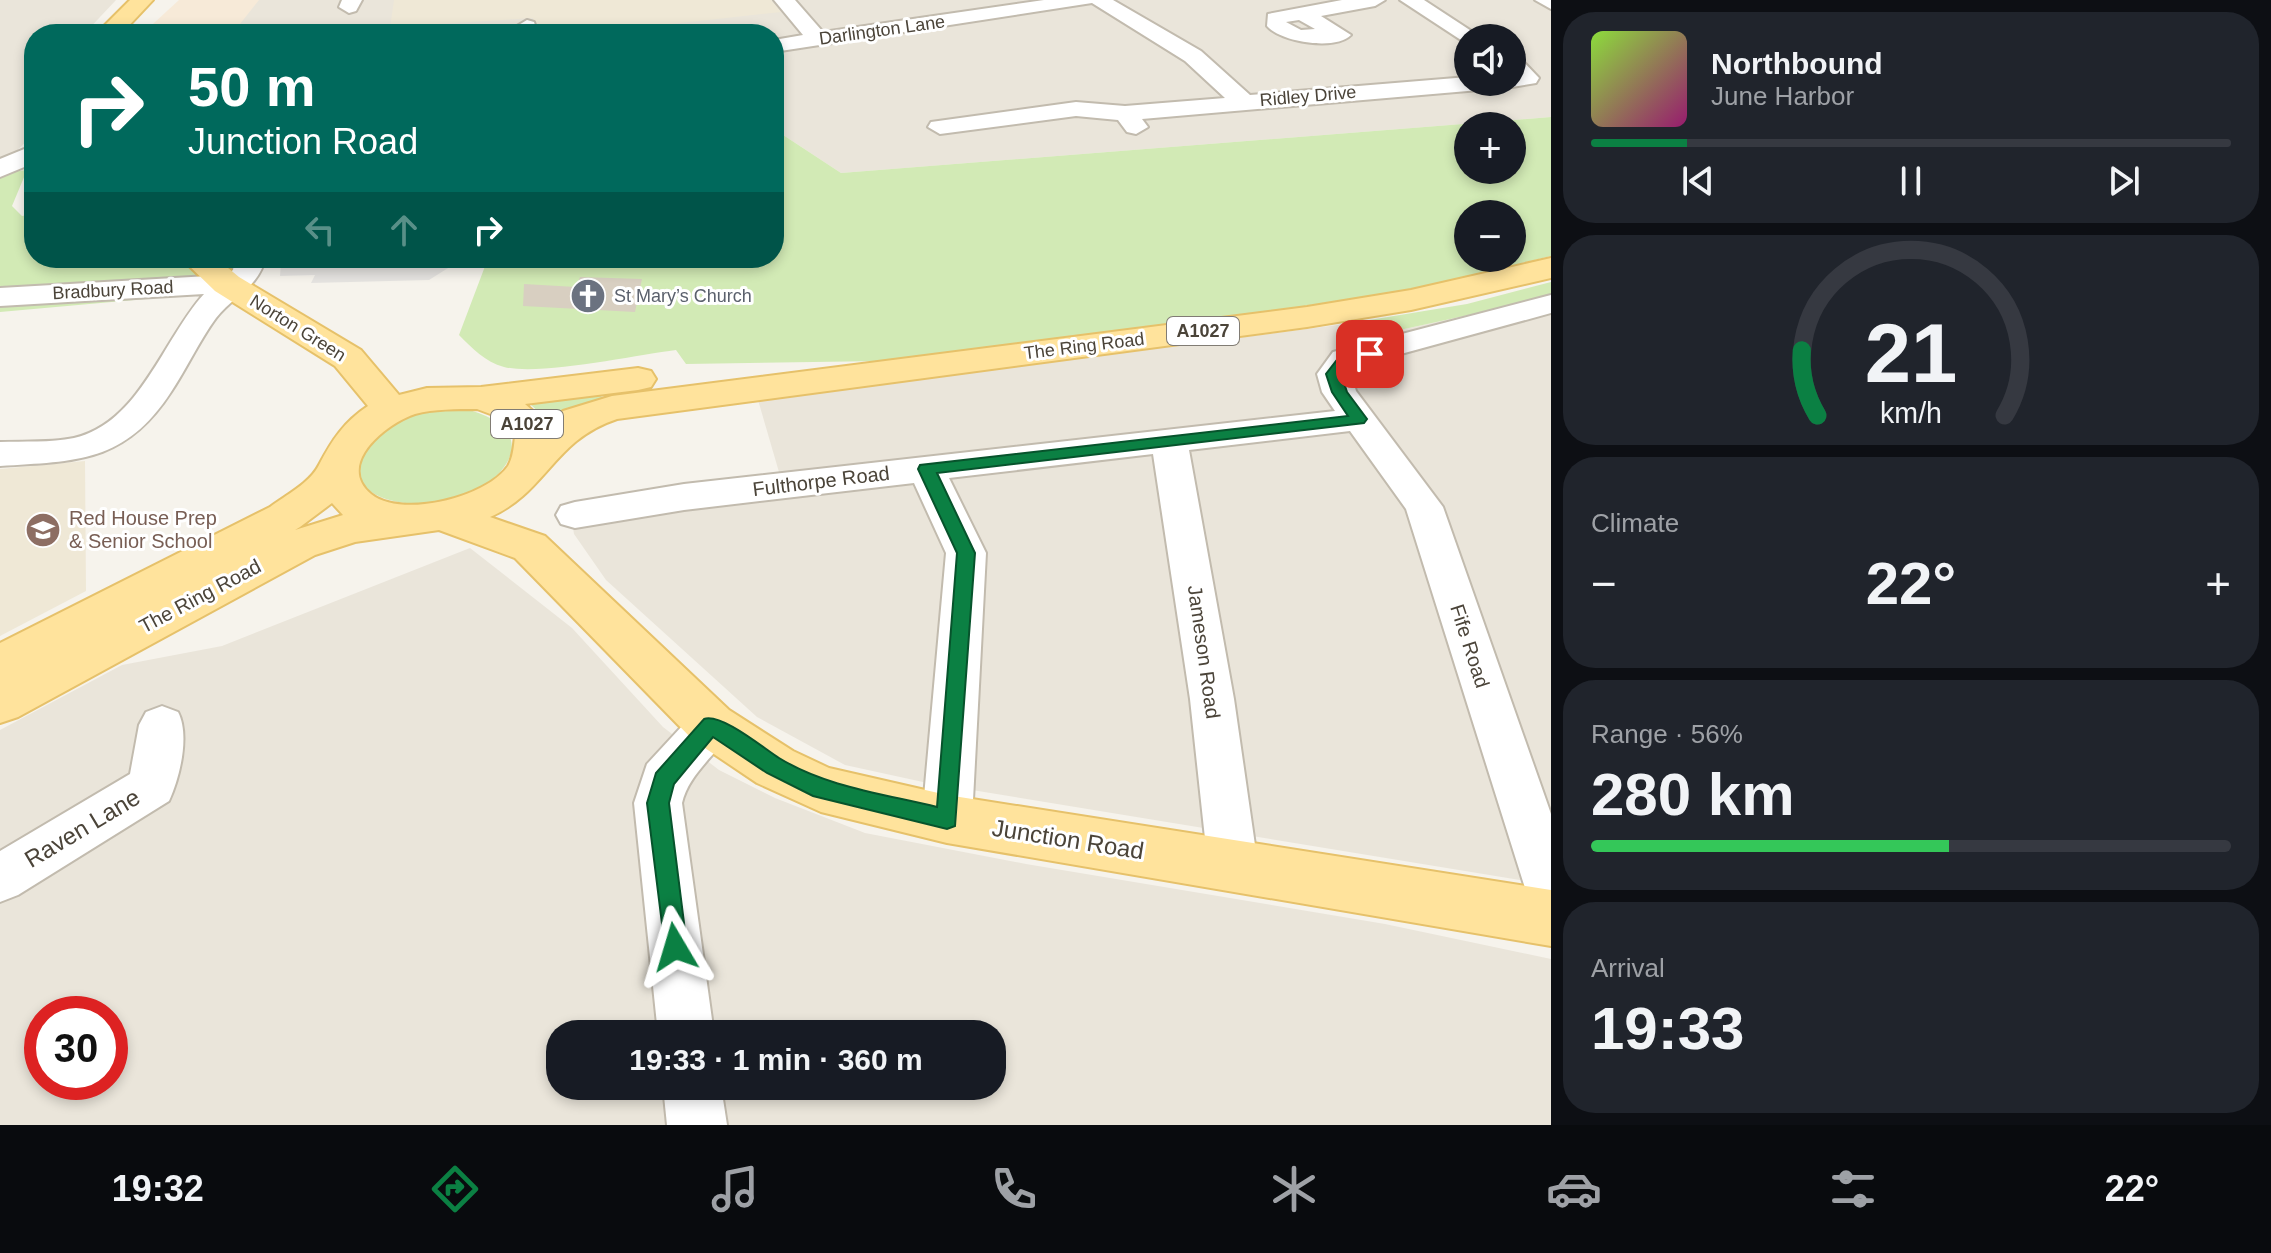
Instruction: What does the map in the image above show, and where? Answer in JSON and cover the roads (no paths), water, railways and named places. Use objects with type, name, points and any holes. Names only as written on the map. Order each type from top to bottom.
[{"type":"main road","points":[[118,24],[142,0]]},
{"type":"main road","name":"Norton Green","points":[[209,268],[227,284],[348,358],[390,408]]},
{"type":"main road","name":"The Ring Road","points":[[531,463],[577,419],[612,408],[852,374],[1307,317],[1411,300],[1551,268]]},
{"type":"main road","name":"The Ring Road","points":[[481,398],[656,377],[852,374]]},
{"type":"main road","name":"A1027","points":[[339,469],[345,449],[366,425],[390,408],[422,399],[481,398],[506,407],[522,418],[535,433],[531,463],[504,493],[428,519]]},
{"type":"main road","points":[[530,547],[524,521],[531,463]]},
{"type":"main road","points":[[339,469],[347,492],[357,502],[378,513],[428,519]]},
{"type":"main road","name":"The Ring Road","points":[[0,665],[285,517],[318,493],[339,469]]},
{"type":"main road","name":"The Ring Road","points":[[0,703],[300,544],[352,527],[428,519]]},
{"type":"main road","name":"Junction Road","points":[[428,519],[530,547],[711,725],[775,767],[821,789],[947,819],[1551,918]]},
{"type":"street","points":[[784,0],[817,39]]},
{"type":"street","name":"Darlington Lane","points":[[784,44],[968,8],[1084,0]]},
{"type":"street","points":[[1099,0],[1193,56],[1243,102]]},
{"type":"street","points":[[1302,13],[1375,0]]},
{"type":"street","points":[[1410,0],[1454,27]]},
{"type":"street","points":[[1545,0],[1551,3]]},
{"type":"street","name":"Ridley Drive","points":[[940,127],[1076,109],[1130,120],[1243,102],[1454,85]]},
{"type":"street","points":[[1,168],[24,158]]},
{"type":"street","points":[[0,454],[87,447],[131,419],[159,385],[227,284],[247,274],[248,268]]},
{"type":"street","name":"Bradbury Road","points":[[0,297],[227,284]]},
{"type":"street","points":[[1359,419],[1339,392],[1334,374],[1345,359],[1551,304]]},
{"type":"street","name":"Fulthorpe Road","points":[[575,515],[684,497],[1359,419]]},
{"type":"street","name":"Fife Road","points":[[1359,419],[1424,507],[1551,888]]},
{"type":"street","name":"Jameson Road","points":[[1169,439],[1212,699],[1233,866]]},
{"type":"street","points":[[926,469],[966,553],[947,819]]},
{"type":"street","name":"Raven Lane","points":[[0,878],[152,786],[162,725]]},
{"type":"street","points":[[684,1020],[658,803],[664,779],[711,725]]},
{"type":"street","points":[[694,1100],[697,1125]]},
{"type":"place","name":"St Mary’s Church","points":[[588,296]]},
{"type":"place","name":"Red House Prep & Senior School","points":[[43,530]]}]
